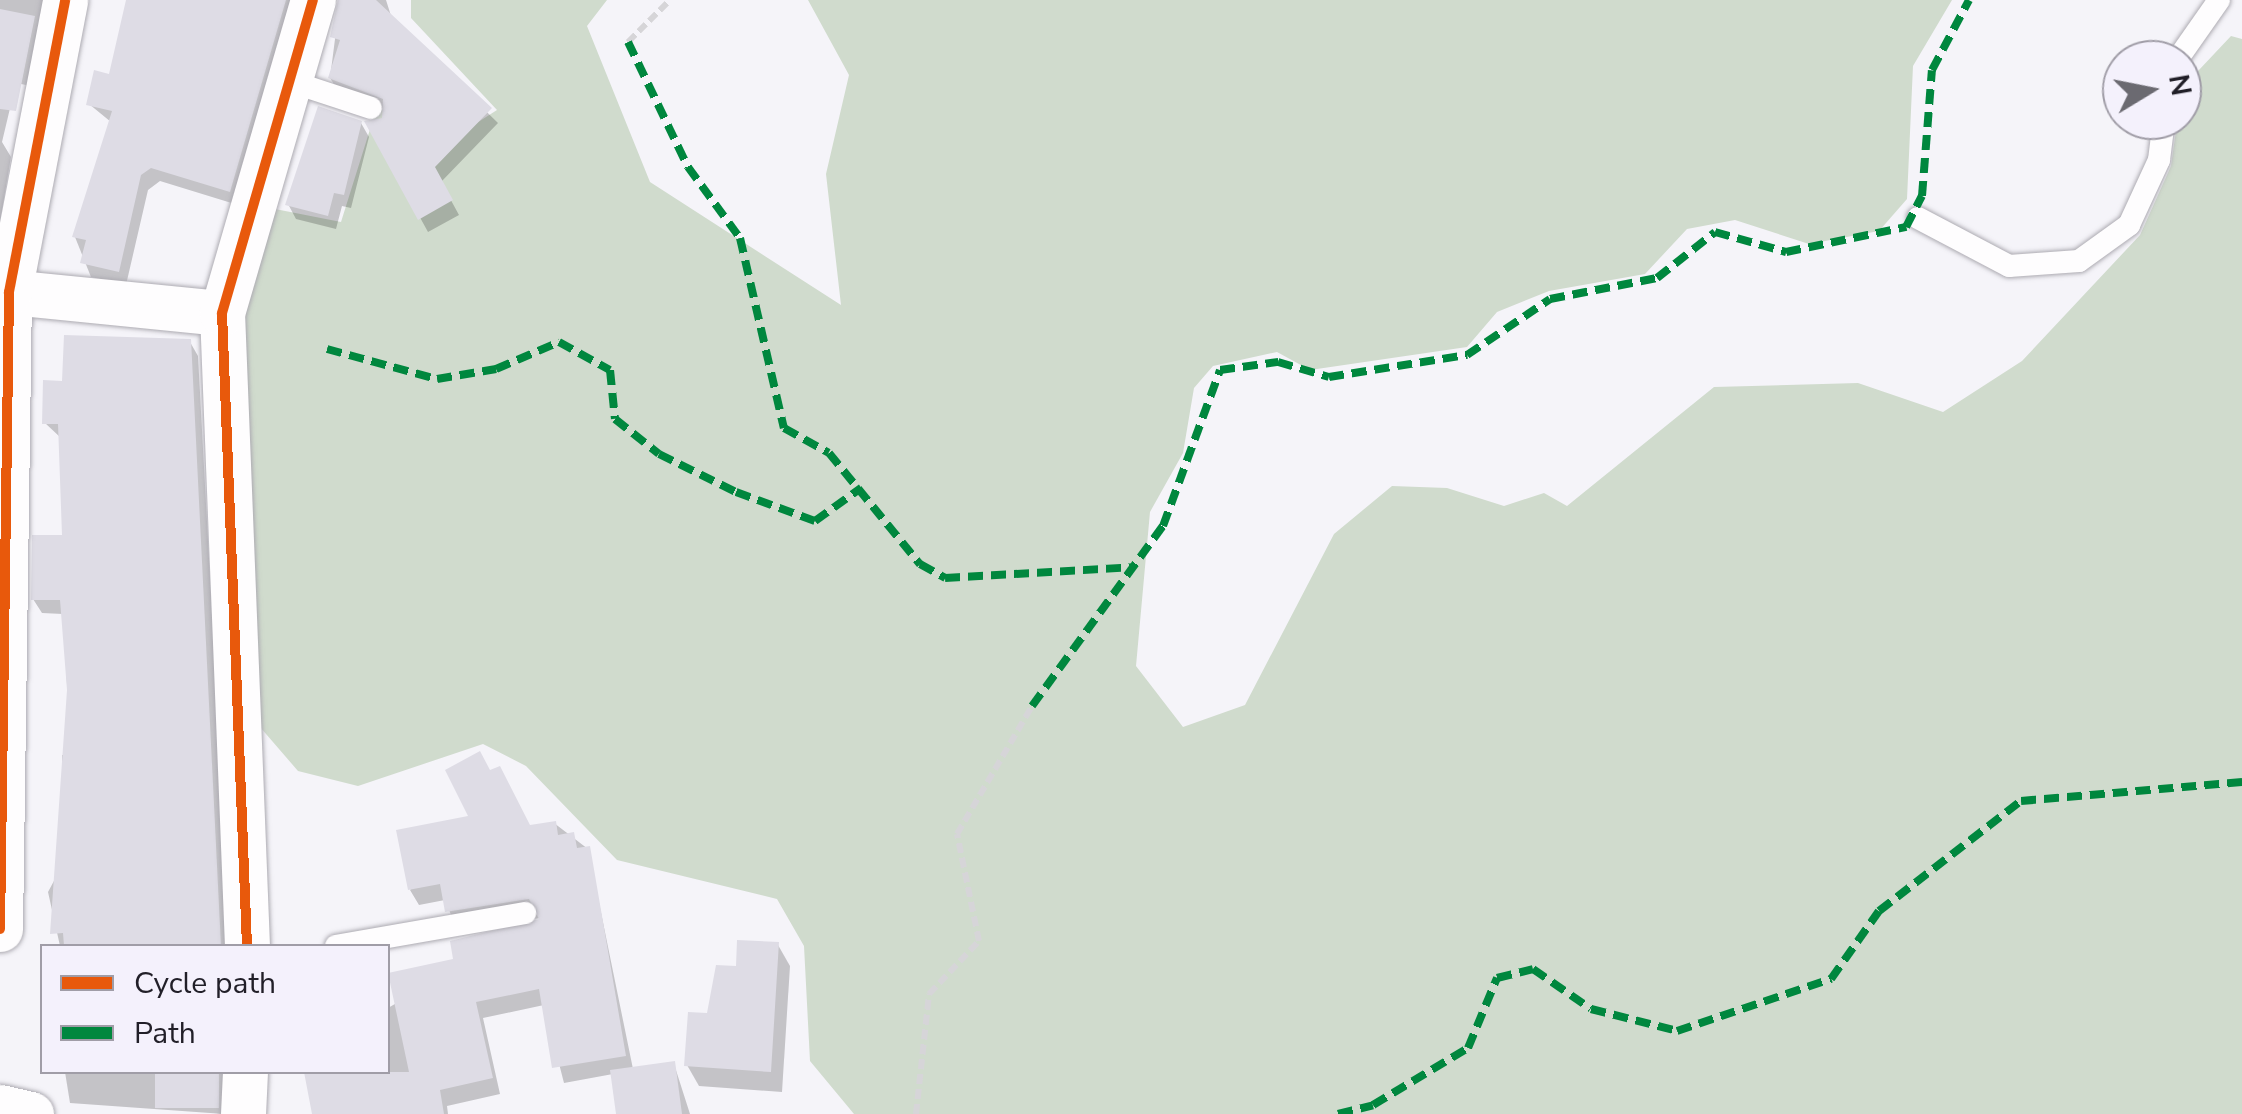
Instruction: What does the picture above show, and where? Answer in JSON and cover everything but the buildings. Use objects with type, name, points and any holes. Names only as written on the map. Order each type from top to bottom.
[{"type":"street","points":[[0,929],[4,291],[65,0]]},
{"type":"street","points":[[247,944],[222,313],[313,0]]},
{"type":"street","points":[[4,291],[222,313]]},
{"type":"street","points":[[243,1114],[244,1074]]},
{"type":"street","points":[[0,1107],[30,1114]]},
{"type":"lane","points":[[2191,40],[2219,0]]},
{"type":"lane","points":[[289,81],[371,108]]},
{"type":"lane","points":[[1918,218],[2009,266],[2079,262],[2128,224],[2159,160],[2162,140]]},
{"type":"lane","points":[[347,944],[525,913]]},
{"type":"path","points":[[628,42],[670,0]]},
{"type":"path","points":[[916,1114],[929,994],[979,941],[957,834],[1032,706]]},
{"type":"green space","points":[[411,0],[607,0],[587,26],[650,182],[841,305],[826,174],[849,75],[808,0],[1952,0],[1913,66],[1907,199],[1879,231],[1809,244],[1735,220],[1687,229],[1645,274],[1549,291],[1497,312],[1467,347],[1310,370],[1277,352],[1213,366],[1194,388],[1183,453],[1150,512],[1136,666],[1183,727],[1245,705],[1334,534],[1392,486],[1447,488],[1504,506],[1544,493],[1567,506],[1714,387],[1858,383],[1943,412],[2022,361],[2140,235],[2171,166],[2175,140],[2202,140],[2202,67],[2231,36],[2242,39],[2242,1114],[854,1114],[810,1061],[804,946],[777,899],[617,860],[526,766],[483,744],[358,786],[298,771],[260,727],[236,317],[270,208],[341,222],[377,107],[447,142],[497,110],[411,18]]},
{"type":"marked path","points":[[1032,706],[1163,526],[1220,370],[1278,362],[1329,377],[1467,355],[1550,299],[1657,278],[1715,232],[1786,252],[1906,227],[1922,196],[1932,70],[1969,0]]},
{"type":"marked path","points":[[628,42],[688,167],[740,238],[784,428],[829,453],[920,564],[945,578],[1134,567]]},
{"type":"marked path","points":[[327,349],[437,379],[496,369],[559,342],[610,370],[615,419],[659,454],[736,492],[815,521],[861,488]]},
{"type":"marked path","points":[[1338,1114],[1373,1105],[1468,1048],[1497,978],[1533,969],[1591,1009],[1677,1031],[1831,979],[1879,911],[2021,801],[2242,782]]},
{"type":"cycle path","points":[[0,929],[9,292],[65,0]]},
{"type":"cycle path","points":[[247,944],[222,313],[313,0]]}]
